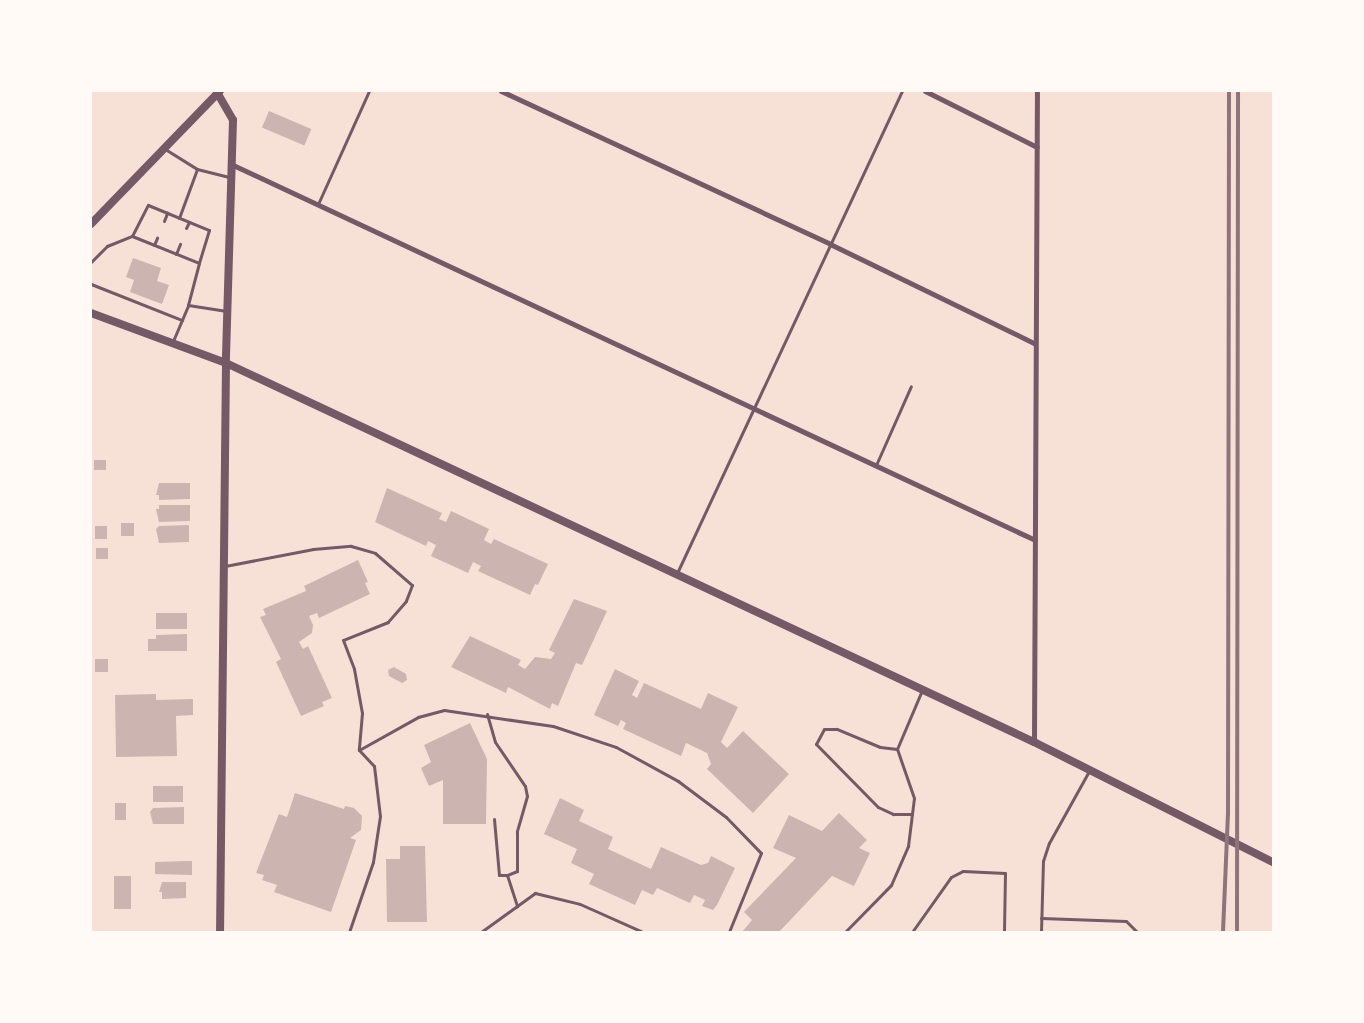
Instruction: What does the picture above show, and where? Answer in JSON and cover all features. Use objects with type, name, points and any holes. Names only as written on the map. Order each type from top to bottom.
[{"type":"street","points":[[502,91],[830,244],[1034,343]]},
{"type":"street","points":[[925,91],[1036,146]]},
{"type":"street","points":[[1034,742],[1034,343],[1037,91]]},
{"type":"street","points":[[91,224],[218,92],[233,120],[226,363],[220,932]]},
{"type":"street","points":[[233,165],[1035,540]]},
{"type":"street","points":[[91,313],[226,363],[1034,742],[1273,862]]},
{"type":"lane","points":[[318,204],[369,91]]},
{"type":"lane","points":[[677,573],[902,91]]},
{"type":"lane","points":[[164,148],[197,169],[232,178]]},
{"type":"lane","points":[[179,218],[197,169]]},
{"type":"lane","points":[[91,262],[107,246],[132,236],[148,205],[209,230],[188,305],[172,343]]},
{"type":"lane","points":[[164,220],[167,213]]},
{"type":"lane","points":[[186,228],[189,222]]},
{"type":"lane","points":[[132,236],[199,263]]},
{"type":"lane","points":[[154,245],[157,238]]},
{"type":"lane","points":[[176,254],[180,244]]},
{"type":"lane","points":[[91,284],[182,320]]},
{"type":"lane","points":[[188,305],[228,312]]},
{"type":"lane","points":[[876,466],[911,386]]},
{"type":"lane","points":[[224,566],[313,549],[351,546],[375,553],[412,585],[406,602],[388,622],[343,640],[354,669],[362,713],[359,750],[374,766],[380,816],[373,862],[349,932]]},
{"type":"lane","points":[[845,932],[891,885],[908,846],[914,798],[897,749],[922,689]]},
{"type":"lane","points":[[359,750],[418,717],[444,710],[487,714],[553,726],[616,747],[678,781],[726,817],[760,853],[729,932]]},
{"type":"lane","points":[[487,714],[495,742],[525,786],[527,796],[517,832],[517,871],[507,875],[499,875],[494,819]]},
{"type":"lane","points":[[897,749],[880,748],[837,729],[824,729],[816,744],[878,807],[893,814],[912,814]]},
{"type":"lane","points":[[1041,932],[1044,861],[1049,843],[1090,770]]},
{"type":"lane","points":[[912,932],[951,877],[963,871],[1005,873],[1004,932]]},
{"type":"lane","points":[[507,875],[517,906]]},
{"type":"lane","points":[[481,932],[535,893],[580,904],[644,932]]},
{"type":"lane","points":[[1041,918],[1126,921],[1137,932]]},
{"type":"building","points":[[269,111],[311,129],[304,146],[262,128]]},
{"type":"building","points":[[133,258],[161,268],[157,281],[169,285],[162,304],[130,292],[134,280],[126,277]]},
{"type":"building","points":[[94,460],[106,460],[106,470],[94,470]]},
{"type":"building","points":[[159,483],[190,483],[190,499],[159,500],[159,495],[156,495]]},
{"type":"building","points":[[387,488],[442,513],[439,519],[446,522],[451,511],[489,529],[484,540],[491,544],[494,539],[548,564],[538,585],[535,584],[530,595],[478,571],[481,566],[473,562],[468,573],[431,556],[436,545],[428,541],[426,546],[375,522]]},
{"type":"building","points":[[159,505],[190,505],[190,521],[159,522],[156,509],[159,509]]},
{"type":"building","points":[[121,523],[134,523],[134,536],[121,536]]},
{"type":"building","points":[[189,525],[189,542],[159,543],[156,529],[159,526]]},
{"type":"building","points":[[95,526],[107,526],[107,539],[95,539]]},
{"type":"building","points":[[96,548],[108,548],[108,559],[96,559]]},
{"type":"building","points":[[358,560],[368,582],[365,583],[370,594],[319,618],[317,613],[309,616],[313,625],[312,633],[299,642],[303,649],[308,646],[332,698],[322,702],[324,706],[301,716],[276,662],[281,659],[260,617],[266,615],[263,609],[306,591],[304,586]]},
{"type":"building","points":[[574,599],[607,611],[582,665],[576,663],[558,706],[552,703],[550,709],[508,687],[506,693],[451,667],[470,636],[521,660],[518,665],[525,669],[535,657],[551,659],[555,653],[549,650]]},
{"type":"building","points":[[156,613],[187,613],[187,629],[156,629]]},
{"type":"building","points":[[187,634],[187,651],[148,651],[148,639],[156,639],[156,635]]},
{"type":"building","points":[[95,659],[108,659],[108,672],[95,672]]},
{"type":"building","points":[[394,667],[406,674],[407,680],[402,683],[389,676],[388,670]]},
{"type":"building","points":[[615,669],[639,681],[632,695],[637,698],[644,683],[701,709],[708,693],[738,707],[721,742],[727,748],[743,731],[789,774],[753,813],[707,769],[711,764],[707,753],[686,743],[681,756],[623,729],[626,723],[621,720],[618,726],[594,715]]},
{"type":"building","points":[[156,694],[156,700],[193,699],[193,715],[176,716],[177,756],[116,757],[115,695]]},
{"type":"building","points":[[470,723],[487,759],[486,824],[443,824],[443,780],[429,786],[421,768],[431,762],[424,745]]},
{"type":"building","points":[[153,786],[183,786],[183,802],[153,802]]},
{"type":"building","points":[[295,793],[344,809],[345,806],[354,808],[362,816],[361,830],[350,838],[356,840],[331,912],[274,892],[277,885],[262,880],[264,875],[256,873],[279,814],[287,817]]},
{"type":"building","points":[[560,798],[584,810],[579,821],[613,837],[608,849],[651,869],[661,847],[701,865],[708,863],[711,856],[735,868],[717,905],[713,910],[702,906],[705,900],[694,895],[690,903],[657,888],[653,895],[642,890],[635,905],[589,884],[594,874],[571,863],[577,849],[544,834]]},
{"type":"building","points":[[115,803],[126,803],[126,820],[115,820]]},
{"type":"building","points":[[184,807],[184,824],[153,824],[150,812],[153,808]]},
{"type":"building","points":[[839,813],[867,840],[859,848],[870,853],[854,886],[832,876],[779,932],[742,932],[752,920],[744,912],[796,858],[773,848],[789,815],[822,831]]},
{"type":"building","points":[[400,846],[425,846],[427,922],[387,922],[386,859],[400,859]]},
{"type":"building","points":[[192,861],[192,875],[155,874],[155,862]]},
{"type":"building","points":[[114,876],[131,876],[131,909],[114,909]]},
{"type":"building","points":[[162,882],[186,882],[186,898],[162,899],[162,892],[159,892]]},
{"type":"railway","points":[[1223,932],[1228,815],[1229,91]]},
{"type":"railway","points":[[1237,932],[1238,91]]}]
